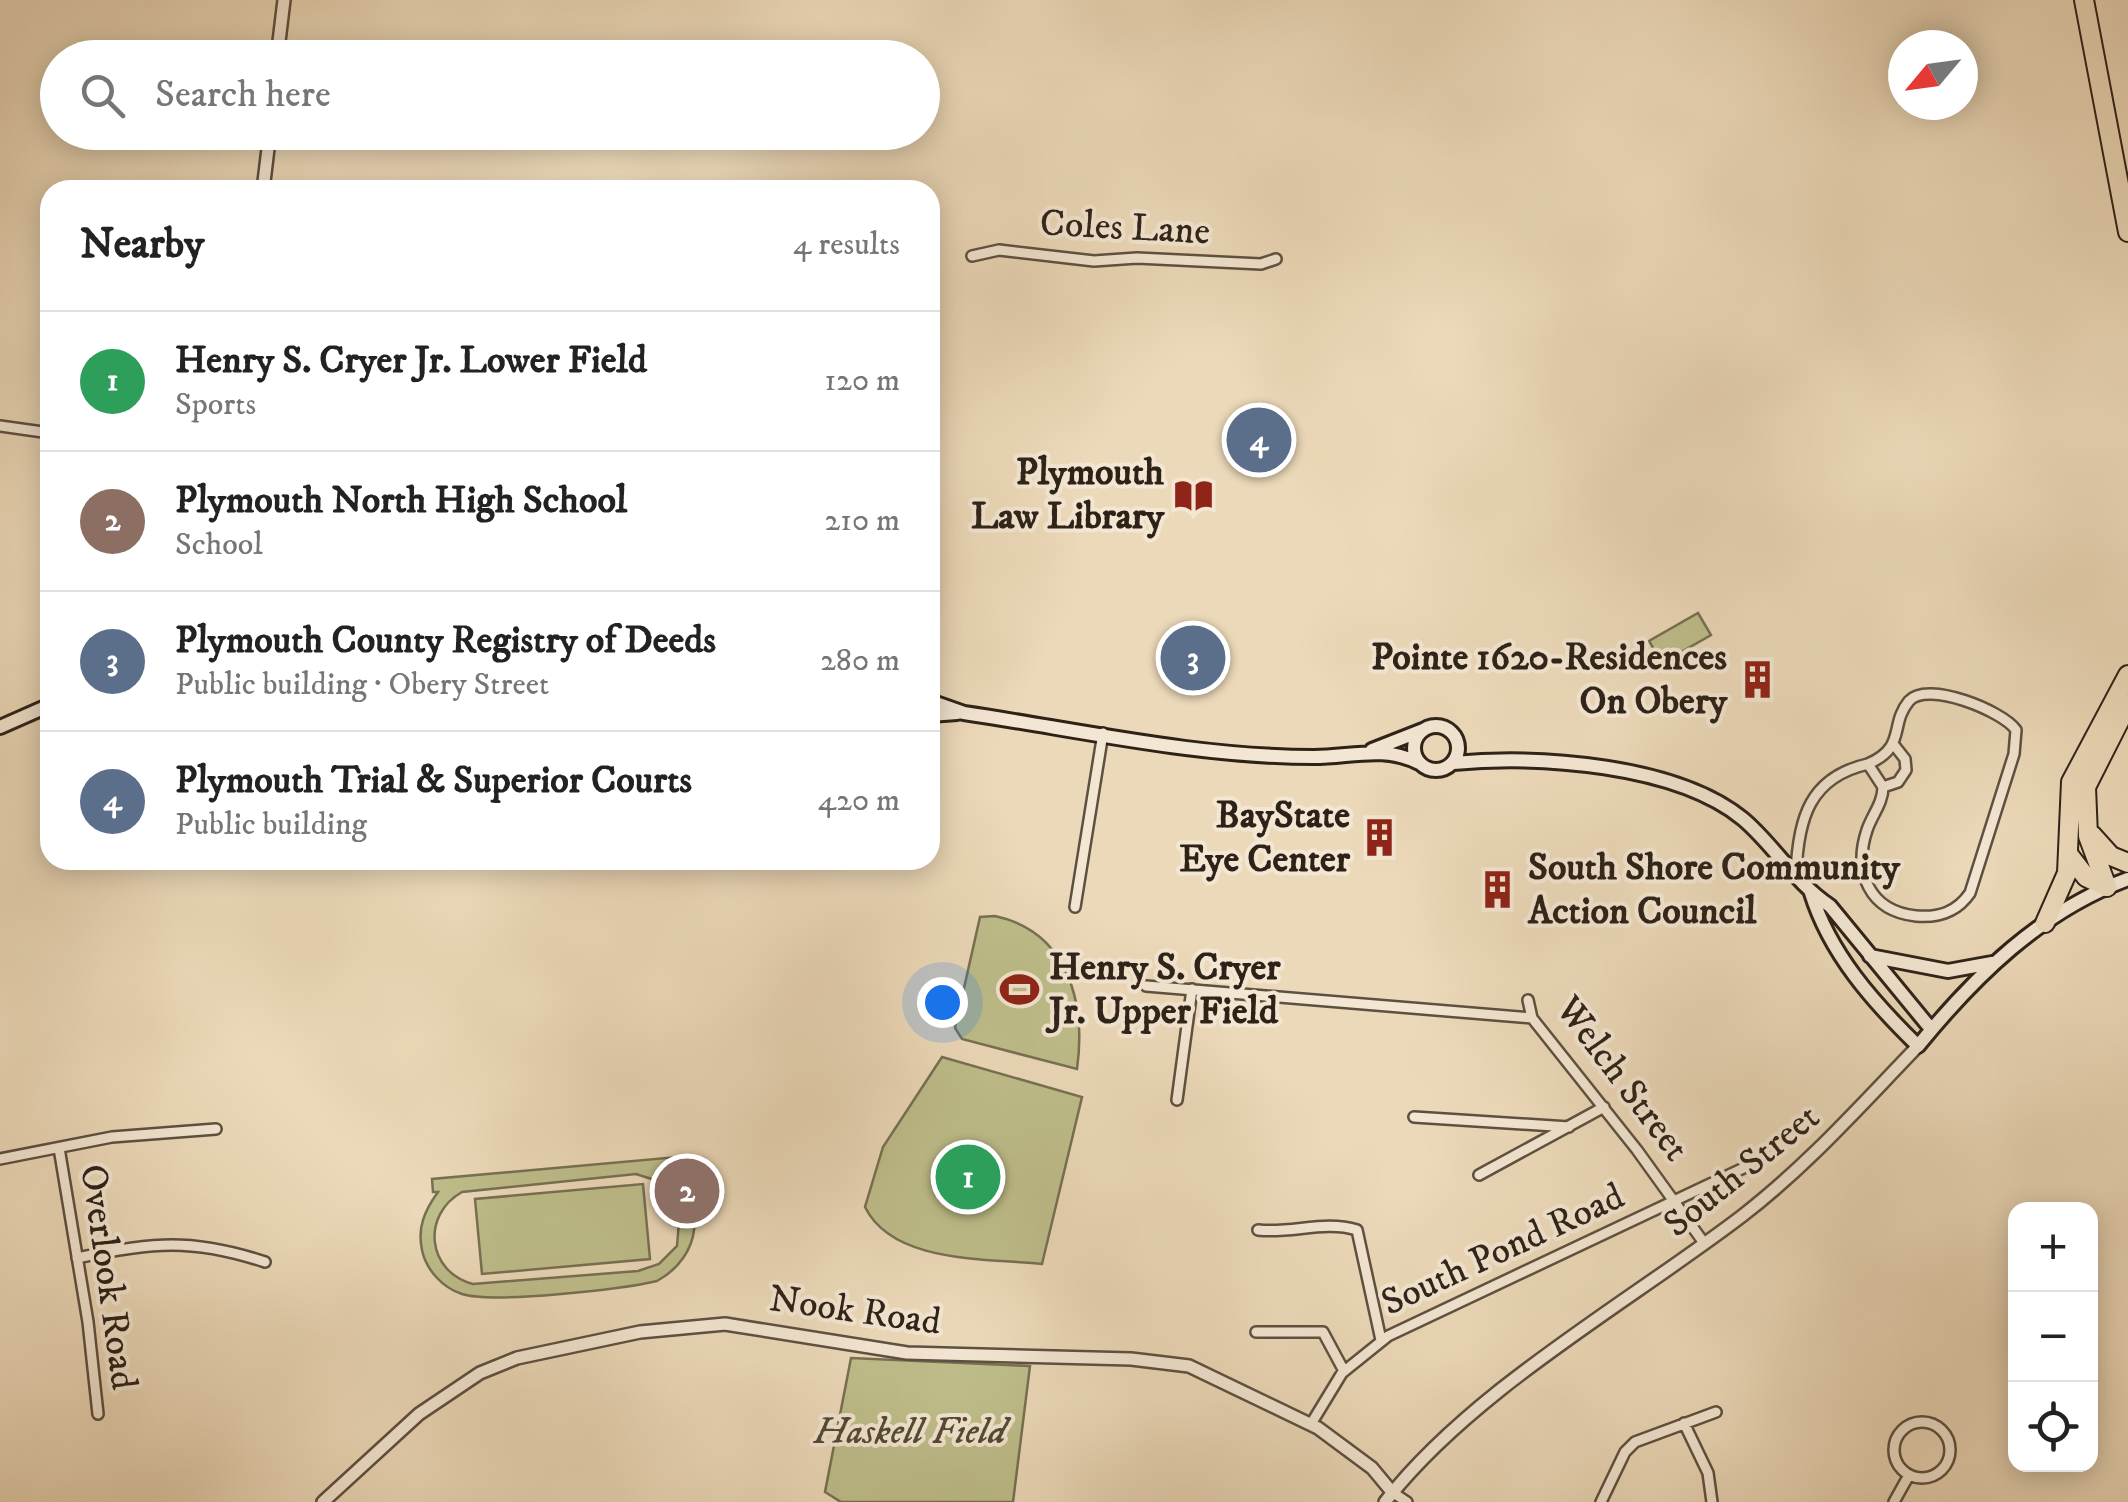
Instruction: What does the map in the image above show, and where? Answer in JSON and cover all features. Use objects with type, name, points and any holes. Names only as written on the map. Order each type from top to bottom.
[{"type":"highway","points":[[2084,0],[2128,232]]},
{"type":"highway","points":[[2045,923],[2062,893],[2069,856],[2071,782],[2128,675]]},
{"type":"highway","points":[[2107,888],[2090,844],[2086,820],[2089,776],[2128,704]]},
{"type":"highway","points":[[2086,820],[2102,848],[2128,863]]},
{"type":"highway","points":[[2069,856],[2086,877],[2107,888]]},
{"type":"main road","points":[[940,704],[964,712],[1255,756],[1318,757],[1369,751],[1404,755],[1437,771],[1453,763],[1500,760],[1606,770],[1702,793],[1745,821],[1796,876],[1810,894],[1818,918],[1852,973],[1918,1046]]},
{"type":"main road","points":[[0,727],[40,709]]},
{"type":"main road","points":[[940,714],[964,712]]},
{"type":"main road","points":[[1369,751],[1423,730],[1444,727],[1458,742],[1500,760]]},
{"type":"main road","points":[[1419,764],[1413,750],[1423,730]]},
{"type":"main road","points":[[1453,763],[1458,742]]},
{"type":"main road","name":"South Street","points":[[1918,1046],[1994,962],[2045,923],[2128,880]]},
{"type":"main road","points":[[1810,894],[1830,906],[1932,1030]]},
{"type":"main road","points":[[1870,956],[1948,970],[1994,962]]},
{"type":"street","points":[[279,40],[284,0]]},
{"type":"street","points":[[264,180],[268,150]]},
{"type":"street","name":"Coles Lane","points":[[972,256],[999,250],[1094,261],[1137,258],[1261,264],[1276,259]]},
{"type":"street","points":[[0,426],[40,432]]},
{"type":"street","points":[[1796,876],[1801,835],[1819,790],[1835,773],[1868,764],[1894,745],[1908,703],[1919,695],[1944,696],[1985,708],[2004,716],[2016,730],[2014,754],[1970,893],[1955,909],[1932,916],[1906,914],[1884,906],[1869,891],[1862,868],[1864,844],[1883,787]]},
{"type":"street","points":[[1075,907],[1103,733]]},
{"type":"street","points":[[1883,787],[1898,782],[1906,770],[1904,758],[1894,745]]},
{"type":"street","points":[[1868,764],[1883,787]]},
{"type":"street","points":[[1146,986],[1532,1018]]},
{"type":"street","points":[[1177,1100],[1192,989]]},
{"type":"street","name":"Welch Street","points":[[1528,1000],[1532,1018],[1675,1199],[1704,1243]]},
{"type":"street","name":"South Street","points":[[1388,1497],[1453,1428],[1796,1172],[1849,1123],[1918,1046]]},
{"type":"street","points":[[1480,1176],[1604,1108]]},
{"type":"street","points":[[1414,1116],[1569,1127]]},
{"type":"street","points":[[0,1160],[145,1133],[216,1129]]},
{"type":"street","name":"Overlook Road","points":[[59,1148],[98,1414]]},
{"type":"street","name":"South Pond Road","points":[[1311,1424],[1344,1371],[1382,1340],[1750,1164]]},
{"type":"street","points":[[1258,1230],[1281,1233],[1329,1225],[1357,1230],[1382,1340]]},
{"type":"street","points":[[77,1258],[175,1242],[215,1246],[266,1262]]},
{"type":"street","name":"Nook Road","points":[[323,1502],[419,1414],[480,1373],[532,1354],[694,1326],[746,1325],[817,1342],[907,1352],[1180,1364],[1228,1382],[1311,1424],[1372,1468],[1388,1497]]},
{"type":"street","points":[[1256,1332],[1323,1332],[1344,1371]]},
{"type":"street","points":[[1600,1502],[1625,1452],[1635,1442],[1716,1412]]},
{"type":"street","points":[[1684,1423],[1708,1473],[1712,1502]]},
{"type":"street","points":[[1912,1424],[1931,1424],[1949,1443],[1948,1462],[1926,1478],[1908,1475],[1896,1462],[1894,1443],[1912,1424]]},
{"type":"street","points":[[1894,1502],[1908,1475]]},
{"type":"street","points":[[1388,1497],[1407,1502]]},
{"type":"green space","points":[[1698,613],[1711,635],[1662,663],[1649,641]]},
{"type":"green space","name":"Henry S. Cryer Jr. Upper Field","points":[[995,916],[1040,938],[1056,954],[1067,974],[1078,1020],[1077,1069],[962,1039],[955,1028],[980,917]]},
{"type":"green space","points":[[942,1057],[1082,1097],[1042,1264],[943,1255],[919,1249],[878,1226],[865,1207],[883,1147]]},
{"type":"green space","points":[[677,1157],[678,1170],[669,1172],[690,1199],[694,1230],[683,1258],[657,1281],[528,1296],[462,1294],[436,1277],[422,1250],[423,1219],[438,1192],[433,1192],[432,1179]],"holes":[[[636,1174],[661,1182],[680,1209],[677,1246],[659,1264],[638,1271],[473,1284],[458,1278],[438,1256],[435,1228],[440,1214],[462,1192]]]},
{"type":"green space","points":[[643,1184],[650,1259],[482,1274],[475,1199]]},
{"type":"green space","name":"Haskell Field","points":[[851,1358],[1030,1366],[1013,1502],[841,1502],[825,1492]]},
{"type":"place","name":"Plymouth Trial & Superior Courts","points":[[1259,440]]},
{"type":"place","name":"Plymouth Law Library","points":[[1194,495]]},
{"type":"place","name":"Plymouth County Registry of Deeds","points":[[1193,658]]},
{"type":"place","name":"Pointe 1620-Residences On Obery","points":[[1757,680]]},
{"type":"place","name":"BayState Eye Center","points":[[1380,838]]},
{"type":"place","name":"South Shore Community Action Council","points":[[1498,890]]},
{"type":"place","name":"Henry S. Cryer Jr. Upper Field","points":[[1019,990]]},
{"type":"place","name":"Henry S. Cryer Jr. Lower Field","points":[[968,1177]]},
{"type":"place","name":"Plymouth North High School","points":[[687,1191]]}]
